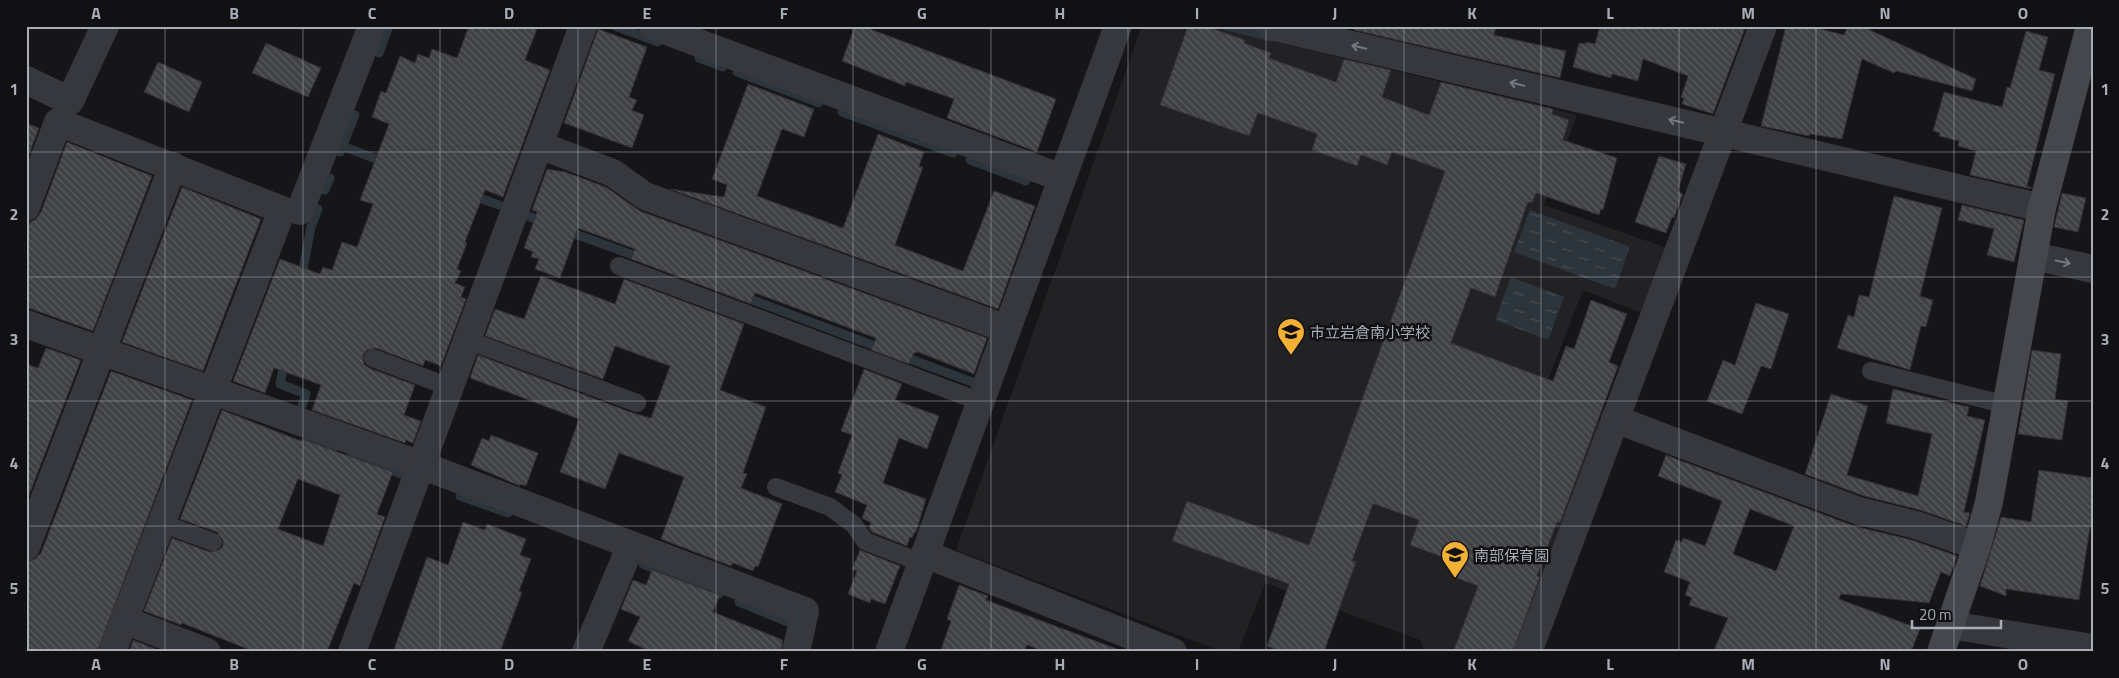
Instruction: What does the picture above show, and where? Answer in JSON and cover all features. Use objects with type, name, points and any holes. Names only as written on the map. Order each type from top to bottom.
[{"type":"street","points":[[26,80],[70,101],[105,26]]},
{"type":"street","points":[[300,211],[372,26]]},
{"type":"street","points":[[352,652],[583,26]]},
{"type":"street","points":[[653,26],[1062,178]]},
{"type":"street","points":[[889,652],[1118,26]]},
{"type":"street","points":[[1271,26],[2042,208]]},
{"type":"street","points":[[1528,652],[1763,26]]},
{"type":"street","points":[[1941,652],[1977,546],[1989,502],[2042,208],[2090,26]]},
{"type":"street","points":[[26,207],[58,122],[282,210],[112,652]]},
{"type":"street","points":[[539,146],[612,173],[645,196],[1007,329]]},
{"type":"street","points":[[26,547],[174,166]]},
{"type":"street","points":[[2034,256],[2093,268]]},
{"type":"street","points":[[26,324],[312,427],[421,464],[805,611],[796,652]]},
{"type":"street","points":[[1616,420],[1859,511],[1916,525],[1977,546]]},
{"type":"street","points":[[586,652],[631,545]]},
{"type":"street","points":[[923,558],[1167,651]]},
{"type":"street","points":[[124,620],[207,652]]},
{"type":"street","points":[[1950,625],[2082,648]]},
{"type":"lane","points":[[619,266],[981,402]]},
{"type":"lane","points":[[467,340],[637,404]]},
{"type":"lane","points":[[372,358],[449,387]]},
{"type":"lane","points":[[1871,372],[2007,405]]},
{"type":"lane","points":[[776,487],[830,507],[854,525],[865,541],[923,558]]},
{"type":"lane","points":[[162,523],[213,542]]},
{"type":"shaded area","name":"市立岩倉南小学校","points":[[1142,26],[1212,26],[1577,115],[1544,205],[1670,249],[1647,315],[1583,290],[1541,398],[1605,423],[1517,652],[1425,652],[1420,640],[1265,583],[1238,652],[1223,652],[956,550]]},
{"type":"water","points":[[1530,210],[1630,247],[1615,289],[1514,252]]},
{"type":"water","points":[[1511,277],[1564,297],[1548,340],[1495,320]]},
{"type":"building","points":[[469,26],[538,26],[525,60],[550,70],[503,197],[485,190],[465,242],[467,243],[457,269],[461,271],[455,283],[465,287],[461,297],[466,299],[441,366],[425,360],[423,366],[376,348],[367,350],[363,355],[364,364],[369,368],[415,385],[404,415],[421,421],[413,443],[406,440],[405,443],[312,410],[321,385],[274,368],[265,393],[233,381],[280,259],[320,274],[323,267],[332,270],[342,242],[357,247],[373,204],[360,200],[389,124],[372,117],[381,91],[386,93],[400,56],[415,63],[418,54],[429,58],[432,49],[457,58]]},
{"type":"building","points":[[855,26],[862,26],[1056,99],[1037,152],[947,118],[954,99],[906,82],[905,86],[842,61]]},
{"type":"building","points":[[1188,26],[1206,26],[1245,40],[1244,43],[1271,53],[1269,58],[1336,82],[1344,59],[1391,70],[1382,97],[1429,115],[1441,82],[1553,109],[1552,114],[1569,120],[1563,140],[1617,158],[1603,210],[1601,209],[1599,215],[1536,193],[1532,203],[1528,202],[1495,297],[1471,288],[1451,343],[1553,381],[1566,346],[1574,349],[1591,300],[1627,314],[1609,362],[1618,366],[1560,523],[1557,522],[1537,576],[1540,577],[1513,652],[1453,652],[1478,586],[1456,578],[1461,564],[1410,545],[1419,520],[1377,505],[1373,504],[1352,561],[1356,562],[1324,652],[1281,652],[1267,646],[1289,584],[1172,541],[1187,501],[1309,545],[1445,171],[1392,152],[1387,165],[1361,155],[1357,166],[1312,150],[1317,134],[1258,113],[1249,136],[1160,105]]},
{"type":"building","points":[[1355,26],[1496,26],[1494,35],[1566,51],[1560,78],[1354,30]]},
{"type":"building","points":[[1600,26],[1746,26],[1713,114],[1682,104],[1684,99],[1681,97],[1688,76],[1643,59],[1638,81],[1612,74],[1611,78],[1573,67],[1579,43],[1595,44]]},
{"type":"building","points":[[1786,26],[1809,26],[1844,35],[1848,26],[1861,26],[1976,79],[1972,91],[1896,71],[1894,73],[1862,59],[1842,139],[1810,134],[1809,136],[1761,126]]},
{"type":"building","points":[[598,29],[647,47],[629,97],[637,100],[632,110],[644,115],[632,148],[564,123]]},
{"type":"building","points":[[2026,31],[2048,37],[2039,70],[2055,74],[2027,186],[2031,187],[2031,189],[1970,175],[1976,151],[1958,146],[1959,141],[1939,136],[1940,133],[1933,131],[1944,92],[2002,107],[2007,87],[2010,88]]},
{"type":"building","points":[[266,43],[321,68],[308,97],[252,73]]},
{"type":"building","points":[[158,62],[202,82],[189,112],[144,92]]},
{"type":"building","points":[[748,84],[814,109],[804,137],[782,129],[757,196],[843,228],[878,134],[924,152],[919,166],[923,167],[895,245],[963,271],[994,191],[1035,206],[998,309],[670,189],[724,197],[727,185],[712,179]]},
{"type":"building","points":[[26,123],[39,128],[26,162]]},
{"type":"building","points":[[67,142],[152,176],[93,331],[26,307],[26,232],[30,222],[36,219],[41,212]]},
{"type":"building","points":[[1659,156],[1686,164],[1678,191],[1683,194],[1666,233],[1635,222]]},
{"type":"building","points":[[547,169],[565,172],[606,187],[640,211],[987,338],[974,374],[918,352],[914,353],[909,364],[871,350],[876,338],[755,293],[751,304],[631,259],[635,249],[578,228],[560,278],[535,269],[539,259],[531,257],[533,252],[524,248],[537,212],[532,210]]},
{"type":"building","points":[[182,187],[261,219],[203,371],[122,342]]},
{"type":"building","points":[[2062,193],[2086,198],[2078,232],[2054,227]]},
{"type":"building","points":[[1894,196],[1942,208],[1920,296],[1933,300],[1926,327],[1921,326],[1910,370],[1837,348],[1848,315],[1854,317],[1859,295],[1869,297]]},
{"type":"building","points":[[1962,205],[2024,220],[2014,262],[1987,255],[1994,229],[1958,220]]},
{"type":"building","points":[[541,276],[615,304],[624,279],[744,324],[720,390],[766,407],[743,473],[747,474],[741,488],[782,504],[758,567],[755,566],[753,571],[733,563],[731,566],[661,539],[684,477],[619,453],[605,489],[560,472],[579,419],[470,378],[478,355],[651,418],[670,366],[615,346],[603,379],[485,336],[495,309],[524,319]]},
{"type":"building","points":[[1756,303],[1789,314],[1771,369],[1761,366],[1742,414],[1707,401],[1723,360],[1735,365]]},
{"type":"building","points":[[46,348],[81,360],[26,503],[26,364],[38,368]]},
{"type":"building","points":[[2032,350],[2061,354],[2055,399],[2068,401],[2062,440],[2018,434]]},
{"type":"building","points":[[864,369],[902,384],[895,400],[939,416],[927,449],[899,438],[883,483],[926,499],[916,532],[912,538],[910,537],[907,546],[872,532],[869,528],[871,523],[862,518],[867,505],[835,492],[842,475],[838,473],[852,435],[841,431]]},
{"type":"building","points":[[111,371],[192,400],[97,652],[26,652],[26,562],[35,559],[41,553]]},
{"type":"building","points":[[1893,389],[1969,407],[1967,416],[1985,420],[1964,512],[1970,513],[1966,526],[1920,510],[1864,496],[1805,474],[1831,394],[1868,406],[1847,475],[1918,496],[1932,434],[1886,423]]},
{"type":"building","points":[[222,410],[301,441],[302,439],[393,472],[377,514],[385,517],[360,586],[354,583],[327,652],[255,652],[182,623],[181,625],[144,611],[172,538],[210,552],[219,550],[223,546],[223,540],[217,532],[180,519]],"holes":[[[298,479],[340,495],[323,546],[278,529]]]},
{"type":"building","points":[[491,435],[538,453],[526,486],[520,484],[520,486],[471,465],[482,438],[489,441]]},
{"type":"building","points":[[1666,455],[1854,526],[1912,540],[1957,556],[1950,576],[1941,572],[1929,603],[1841,594],[1839,599],[1920,629],[1911,652],[1713,652],[1728,618],[1689,605],[1692,598],[1685,595],[1690,582],[1664,572],[1676,540],[1682,542],[1683,538],[1705,546],[1722,501],[1658,476]],"holes":[[[1750,509],[1794,526],[1776,571],[1733,554]]]},
{"type":"building","points":[[2039,470],[2093,478],[2093,528],[2090,527],[2079,600],[2006,589],[2006,596],[1980,586],[2001,517],[2031,522]]},
{"type":"building","points":[[463,522],[485,530],[487,524],[526,539],[520,555],[531,559],[519,591],[522,592],[500,652],[393,652],[427,557],[448,565]]},
{"type":"building","points":[[860,550],[900,566],[885,604],[871,599],[870,603],[848,594],[857,571],[852,569]]},
{"type":"building","points":[[652,570],[720,595],[713,612],[783,640],[781,652],[651,652],[628,641],[640,617],[621,609],[633,580],[646,585]]},
{"type":"building","points":[[959,585],[988,596],[986,600],[1117,649],[1116,652],[1045,652],[1027,645],[1024,652],[940,652],[951,621],[947,619]]},
{"type":"building","points":[[133,640],[163,652],[129,652]]},
{"type":"waterway","points":[[379,53],[389,26]]},
{"type":"waterway","points":[[615,26],[658,42]]},
{"type":"waterway","points":[[1227,26],[1271,37]]},
{"type":"waterway","points":[[699,58],[723,67]]},
{"type":"waterway","points":[[737,72],[819,103]]},
{"type":"waterway","points":[[842,112],[953,153]]},
{"type":"waterway","points":[[340,152],[355,115]]},
{"type":"waterway","points":[[342,146],[387,163]]},
{"type":"waterway","points":[[970,160],[1026,181]]},
{"type":"waterway","points":[[325,190],[330,178]]},
{"type":"waterway","points":[[471,195],[499,205]]},
{"type":"waterway","points":[[301,279],[311,227],[318,209]]},
{"type":"waterway","points":[[526,215],[545,223]]},
{"type":"waterway","points":[[564,230],[644,259]]},
{"type":"waterway","points":[[742,296],[883,349]]},
{"type":"waterway","points":[[902,356],[972,382]]},
{"type":"waterway","points":[[285,360],[280,384],[306,394],[298,417]]},
{"type":"waterway","points":[[307,439],[333,449]]},
{"type":"waterway","points":[[351,455],[401,474]]},
{"type":"waterway","points":[[460,496],[508,513]]},
{"type":"waterway","points":[[643,564],[719,594]]},
{"type":"waterway","points":[[739,602],[788,622]]},
{"type":"place","name":"市立岩倉南小学校","points":[[1291,356]]},
{"type":"place","name":"南部保育園","points":[[1455,579]]}]
